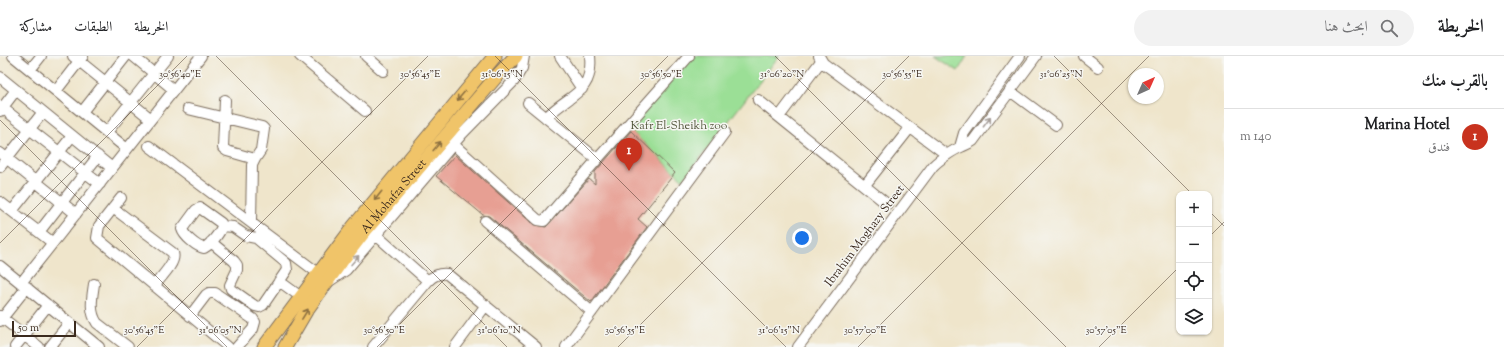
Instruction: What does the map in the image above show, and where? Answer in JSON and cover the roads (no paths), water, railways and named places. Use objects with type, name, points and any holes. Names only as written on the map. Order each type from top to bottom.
[{"type":"main road","name":"Al Mohafza Street","points":[[290,343],[321,279],[354,226],[390,180],[495,56]]},
{"type":"main road","name":"Al Mohafza Street","points":[[264,347],[301,296],[321,279],[364,232],[396,203],[453,139],[496,77],[516,56]]},
{"type":"main road","points":[[279,327],[290,343]]},
{"type":"street","points":[[13,56],[128,149]]},
{"type":"street","points":[[30,70],[41,56]]},
{"type":"street","points":[[82,112],[126,56]]},
{"type":"street","points":[[133,56],[174,90]]},
{"type":"street","points":[[107,132],[168,56]]},
{"type":"street","points":[[300,56],[365,111]]},
{"type":"street","points":[[366,56],[383,71]]},
{"type":"street","points":[[524,56],[522,68],[514,81],[453,139],[538,220],[542,221],[546,219],[597,159],[689,56]]},
{"type":"street","points":[[560,56],[582,89]]},
{"type":"street","points":[[546,118],[556,108],[576,95],[582,89],[590,73],[590,56]]},
{"type":"street","points":[[960,147],[964,133],[1020,56]]},
{"type":"street","name":"Ibrahim Moghazy Street","points":[[798,347],[933,166],[947,155],[973,141],[1036,56]]},
{"type":"street","points":[[1084,56],[1098,67]]},
{"type":"street","points":[[38,347],[1,319],[53,243],[174,90],[197,57]]},
{"type":"street","points":[[56,91],[79,58],[105,82],[151,119]]},
{"type":"street","points":[[779,117],[820,59],[947,155]]},
{"type":"street","points":[[0,77],[112,168]]},
{"type":"street","points":[[998,87],[1009,92],[1056,125]]},
{"type":"street","points":[[16,90],[1,108],[100,184]]},
{"type":"street","points":[[225,100],[224,150],[255,159]]},
{"type":"street","points":[[758,100],[887,204]]},
{"type":"street","points":[[528,103],[597,159]]},
{"type":"street","points":[[188,109],[264,128],[265,130],[261,150],[252,166],[251,222]]},
{"type":"street","points":[[0,167],[3,156],[30,129],[43,112]]},
{"type":"street","points":[[865,186],[910,128]]},
{"type":"street","points":[[566,347],[726,132]]},
{"type":"street","points":[[12,211],[72,136]]},
{"type":"street","points":[[149,146],[251,222],[321,279],[346,270],[376,236],[396,203]]},
{"type":"street","points":[[3,156],[76,214]]},
{"type":"street","points":[[39,232],[98,156]]},
{"type":"street","points":[[121,198],[99,226],[97,238],[228,347]]},
{"type":"street","points":[[0,202],[53,243]]},
{"type":"street","points":[[114,208],[173,253],[173,262],[154,286]]},
{"type":"street","points":[[211,242],[237,265],[237,270],[230,284],[231,289],[255,306],[259,307],[265,304],[287,270],[285,261],[256,238],[246,236],[233,227],[222,226],[221,223],[200,208],[196,210],[182,227],[183,233],[200,247],[206,247],[222,226]]},
{"type":"street","points":[[485,221],[592,312]]},
{"type":"street","points":[[376,236],[428,281]]},
{"type":"street","points":[[0,266],[69,323],[88,344],[99,347]]},
{"type":"street","points":[[373,347],[428,281],[437,274],[447,274],[536,347]]},
{"type":"street","points":[[279,282],[301,296]]},
{"type":"street","points":[[94,284],[91,306],[94,318],[97,323],[128,347]]},
{"type":"street","points":[[190,316],[206,295],[209,293],[216,293],[253,319],[255,322],[253,329],[237,347]]},
{"type":"street","points":[[15,347],[48,305]]},
{"type":"street","points":[[455,347],[486,305]]},
{"type":"street","points":[[50,347],[69,323]]},
{"type":"place","name":"Marina Hotel","points":[[629,171]]},
{"type":"park label","name":"Kafr El-Sheikh zoo","points":[[679,126]]}]
